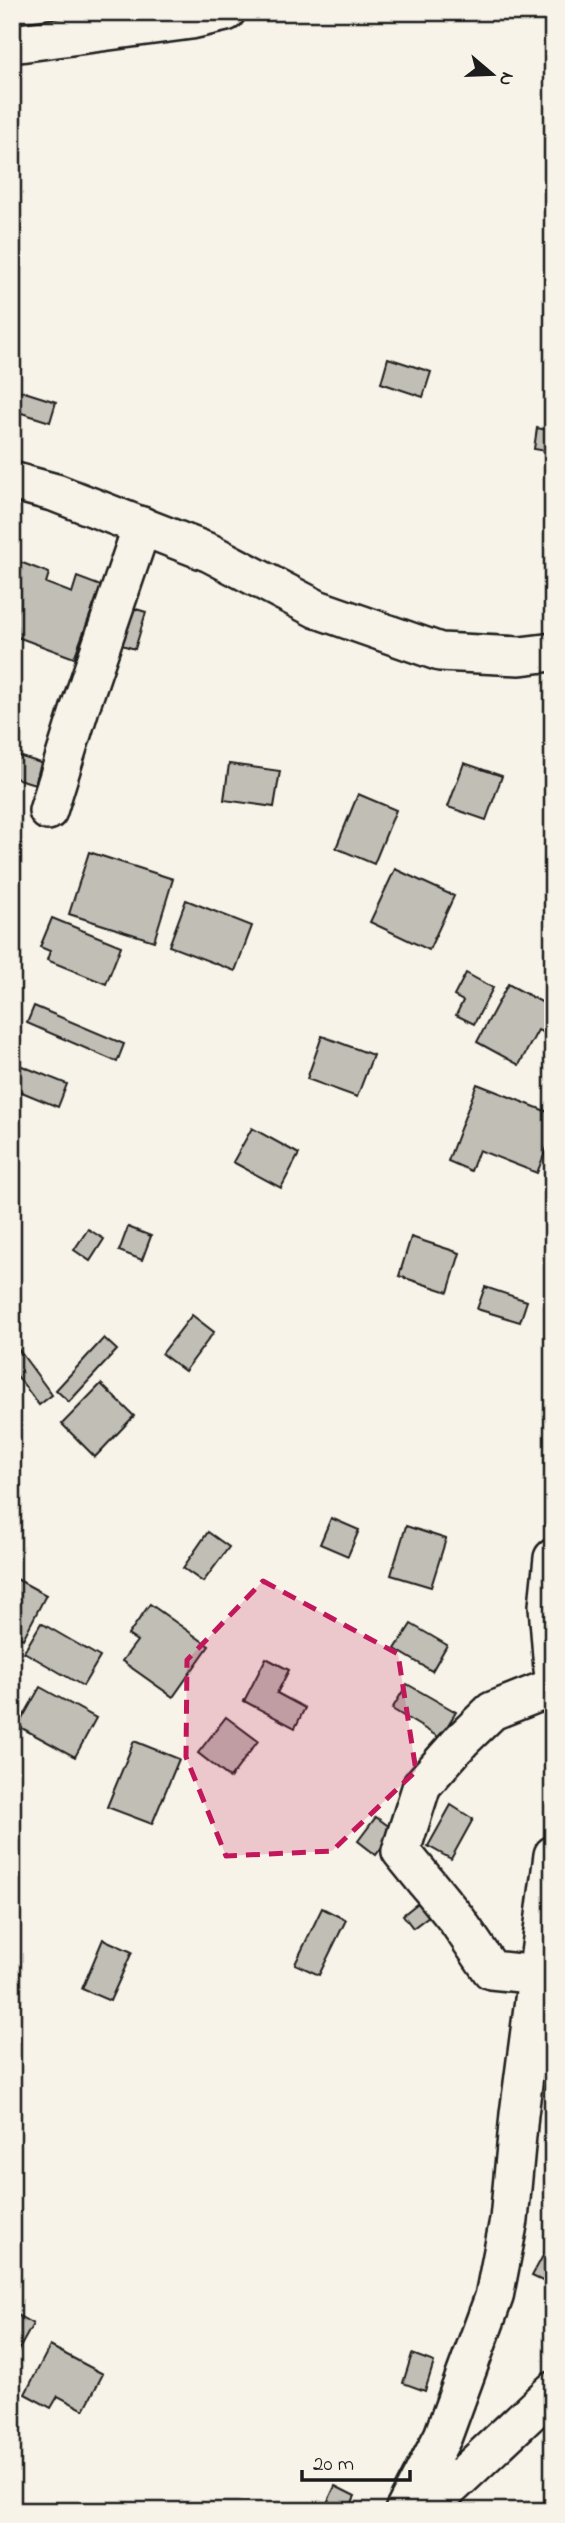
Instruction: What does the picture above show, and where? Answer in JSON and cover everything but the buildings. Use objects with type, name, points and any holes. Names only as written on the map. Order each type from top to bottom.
[{"type":"street","points":[[12,44],[63,24],[191,20],[226,12]]},
{"type":"street","points":[[12,481],[56,493],[210,553],[317,609],[440,652],[520,656],[553,652]]},
{"type":"street","points":[[48,811],[142,526]]},
{"type":"street","points":[[553,1558],[548,1606],[553,1669]]},
{"type":"street","points":[[545,1978],[491,1970],[457,1920],[401,1852],[422,1785],[462,1740],[492,1710],[553,1687]]},
{"type":"street","points":[[404,2511],[443,2436],[494,2297],[509,2220],[519,2113],[545,1978],[553,1855]]},
{"type":"street","points":[[425,2511],[553,2391]]},
{"type":"highlighted area","points":[[263,1581],[398,1654],[416,1771],[332,1851],[226,1856],[186,1757],[187,1660]]}]
